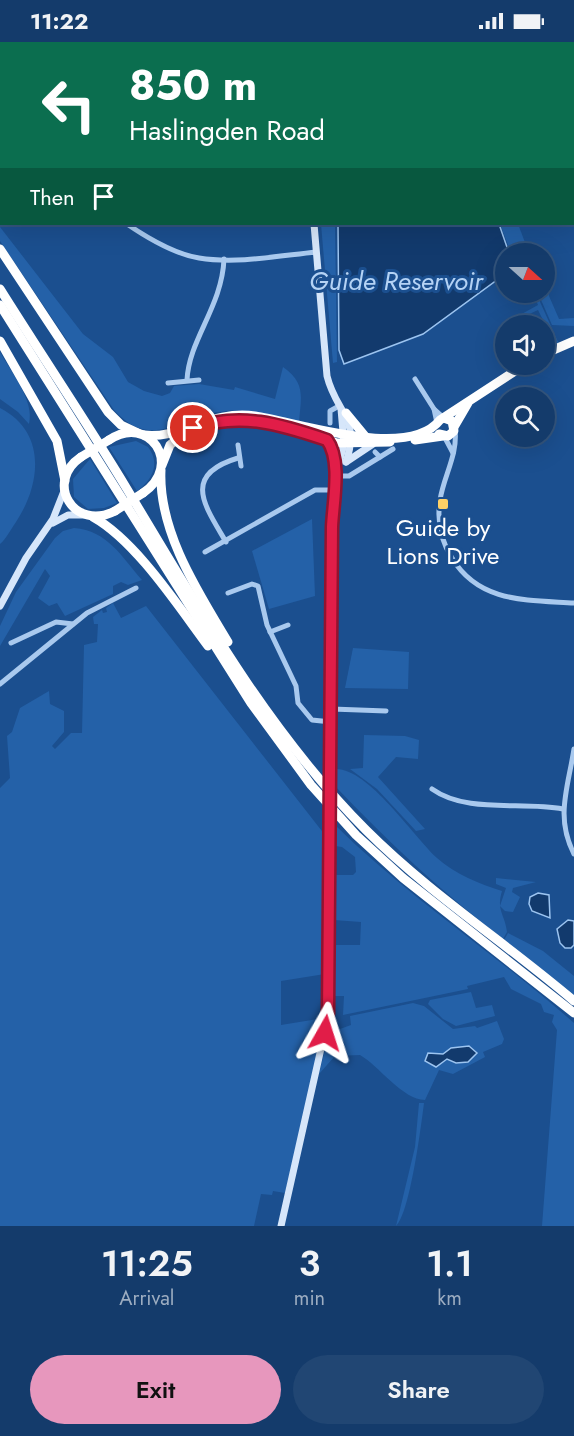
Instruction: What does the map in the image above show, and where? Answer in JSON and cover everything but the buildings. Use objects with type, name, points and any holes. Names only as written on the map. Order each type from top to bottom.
[{"type":"highway","points":[[0,249],[108,412],[121,425],[141,434],[157,447],[162,468],[163,504],[181,552],[214,618],[276,722]]},
{"type":"highway","points":[[0,289],[213,630],[315,774],[366,831],[432,889],[574,1001]]},
{"type":"highway","points":[[0,305],[251,703]]},
{"type":"highway","points":[[0,341],[57,441],[64,485],[71,504],[109,526],[147,568],[311,785],[370,849],[412,886],[574,1012]]},
{"type":"highway","points":[[555,349],[574,341]]},
{"type":"highway","points":[[89,516],[115,511],[152,486],[170,446],[182,434],[193,428],[225,420],[273,422],[327,440],[347,440],[365,436],[416,435],[509,375]]},
{"type":"highway","points":[[64,485],[71,467],[81,457],[124,433],[165,435],[207,420],[240,415],[276,420],[374,448],[451,435],[469,401]]},
{"type":"highway","points":[[342,411],[365,436]]},
{"type":"highway","points":[[441,421],[452,421],[454,428]]},
{"type":"highway","points":[[441,421],[437,432],[443,436]]},
{"type":"highway","points":[[327,440],[331,446],[336,474]]},
{"type":"main road","points":[[314,225],[327,376],[342,411],[347,440],[346,462]]},
{"type":"main road","points":[[318,431],[336,426],[342,411]]},
{"type":"main road","points":[[281,1226],[327,1022],[333,490],[347,440]]},
{"type":"main road","points":[[336,474],[346,462],[374,448]]},
{"type":"main road","points":[[0,606],[23,563],[59,508],[64,485]]},
{"type":"main road","points":[[49,526],[69,515],[89,516]]},
{"type":"street","points":[[129,225],[191,256],[224,259],[316,252]]},
{"type":"street","points":[[188,380],[188,364],[216,304],[224,259]]},
{"type":"street","points":[[415,379],[441,421]]},
{"type":"street","points":[[168,383],[199,380]]},
{"type":"street","points":[[330,423],[329,408],[342,411]]},
{"type":"street","points":[[454,428],[454,454],[440,500],[440,518],[448,552],[465,576],[475,585],[504,597],[574,603]]},
{"type":"street","points":[[443,436],[454,454]]},
{"type":"street","points":[[238,445],[238,458],[241,466]]},
{"type":"street","points":[[374,448],[380,457]]},
{"type":"street","points":[[336,474],[349,476],[393,449]]},
{"type":"street","points":[[226,542],[203,503],[201,489],[208,475],[227,461],[238,458]]},
{"type":"street","points":[[205,552],[315,490],[333,490]]},
{"type":"street","points":[[237,580],[241,588]]},
{"type":"street","points":[[228,593],[253,584],[259,587],[270,632],[296,686],[300,707],[312,720],[332,722]]},
{"type":"street","points":[[115,587],[120,595]]},
{"type":"street","points":[[0,684],[100,604],[136,588]]},
{"type":"street","points":[[11,644],[56,622],[74,624]]},
{"type":"street","points":[[270,632],[288,625]]},
{"type":"street","points":[[332,709],[386,710]]},
{"type":"street","points":[[574,749],[562,821],[566,839],[574,854]]},
{"type":"street","points":[[432,789],[448,799],[563,808]]},
{"type":"shaded area","points":[[321,225],[335,225],[337,362],[333,363]]},
{"type":"shaded area","points":[[500,225],[518,225],[525,243],[507,243]]},
{"type":"shaded area","points":[[0,227],[83,334],[113,357],[128,382],[144,391],[162,396],[170,393],[174,386],[199,384],[234,390],[235,387],[275,399],[283,367],[299,385],[301,398],[299,422],[263,413],[226,411],[155,430],[142,429],[128,423],[114,410],[0,241]]},
{"type":"shaded area","points":[[537,303],[541,303],[546,315],[540,315],[538,310],[527,315],[520,315],[538,305]]},
{"type":"shaded area","points":[[542,303],[552,303],[559,319],[574,318],[574,326],[555,325],[555,315],[548,315]]},
{"type":"shaded area","points":[[0,352],[25,396],[29,406],[29,424],[18,412],[0,399]]},
{"type":"shaded area","points":[[0,408],[15,418],[26,431],[35,460],[31,492],[16,522],[0,544]]},
{"type":"shaded area","points":[[136,441],[148,447],[154,460],[150,477],[137,491],[109,447]]},
{"type":"shaded area","points":[[90,459],[117,503],[104,508],[88,509],[74,497],[73,479]]},
{"type":"shaded area","points":[[312,519],[315,596],[269,609],[252,551]]},
{"type":"shaded area","points":[[74,528],[86,530],[105,539],[142,580],[128,585],[121,582],[113,586],[113,594],[65,616],[57,603],[49,606],[38,598],[50,576],[45,569],[0,646],[0,626],[16,592],[55,538],[63,531]]},
{"type":"shaded area","points":[[113,603],[121,618],[146,606],[325,835],[325,974],[281,981],[281,1025],[324,1018],[324,1028],[285,1193],[273,1191],[272,1195],[261,1194],[254,1226],[0,1226],[0,788],[10,778],[7,736],[12,732],[20,708],[49,691],[50,704],[64,711],[64,732],[52,746],[55,749],[71,733],[82,733],[84,645],[97,642],[98,624],[94,624],[93,617],[102,610],[103,613],[107,612],[106,608]]},
{"type":"shaded area","points":[[353,648],[409,652],[408,689],[345,688]]},
{"type":"shaded area","points":[[364,735],[405,736],[419,740],[418,759],[396,757],[378,777],[425,829],[416,831],[377,789],[350,769],[363,768]]},
{"type":"shaded area","points":[[336,769],[349,772],[376,791],[444,864],[468,878],[502,891],[500,908],[507,932],[503,939],[437,884],[354,806],[334,785]]},
{"type":"shaded area","points":[[335,825],[363,852],[423,902],[574,1023],[574,1226],[542,1226],[557,1030],[552,1022],[554,1015],[544,1012],[541,1004],[511,989],[504,977],[467,986],[468,989],[343,1015],[344,996],[332,996],[332,945],[360,945],[361,922],[334,920],[335,875],[353,875],[356,872],[355,857],[342,847],[335,846]]},
{"type":"shaded area","points":[[496,878],[536,882],[513,888],[512,892],[520,897],[513,912],[505,911],[500,906],[506,888],[496,884]]},
{"type":"shaded area","points":[[508,933],[543,951],[574,976],[574,996],[504,940]]},
{"type":"shaded area","points":[[471,992],[476,1008],[492,1005],[495,1016],[456,1026],[443,1019],[428,1004],[430,1000]]},
{"type":"shaded area","points":[[413,1003],[424,1006],[453,1029],[475,1026],[477,1028],[497,1021],[504,1039],[502,1044],[483,1052],[485,1057],[453,1074],[439,1070],[425,1100],[408,1094],[360,1055],[335,1056],[319,1074],[329,1033],[351,1025],[350,1016]]},
{"type":"shaded area","points":[[419,1103],[424,1103],[414,1169],[406,1205],[396,1226],[415,1147]]},
{"type":"water","name":"Guide Reservoir","points":[[338,225],[499,225],[506,243],[495,243],[495,281],[423,334],[344,364],[339,350]]},
{"type":"water","points":[[538,893],[549,895],[550,918],[532,911],[529,904],[530,897]]},
{"type":"water","points":[[568,920],[574,921],[574,945],[571,948],[565,948],[560,943],[557,929]]},
{"type":"water","points":[[469,1046],[477,1053],[468,1062],[456,1063],[447,1059],[436,1067],[425,1061],[428,1053],[443,1054],[451,1048]]},
{"type":"place","name":"Guide by Lions Drive","points":[[443,504]]},
{"type":"route","points":[[193,428],[225,420],[252,419],[273,422],[327,440],[332,449],[336,473],[333,487],[332,527],[328,1013],[325,1033]]}]
